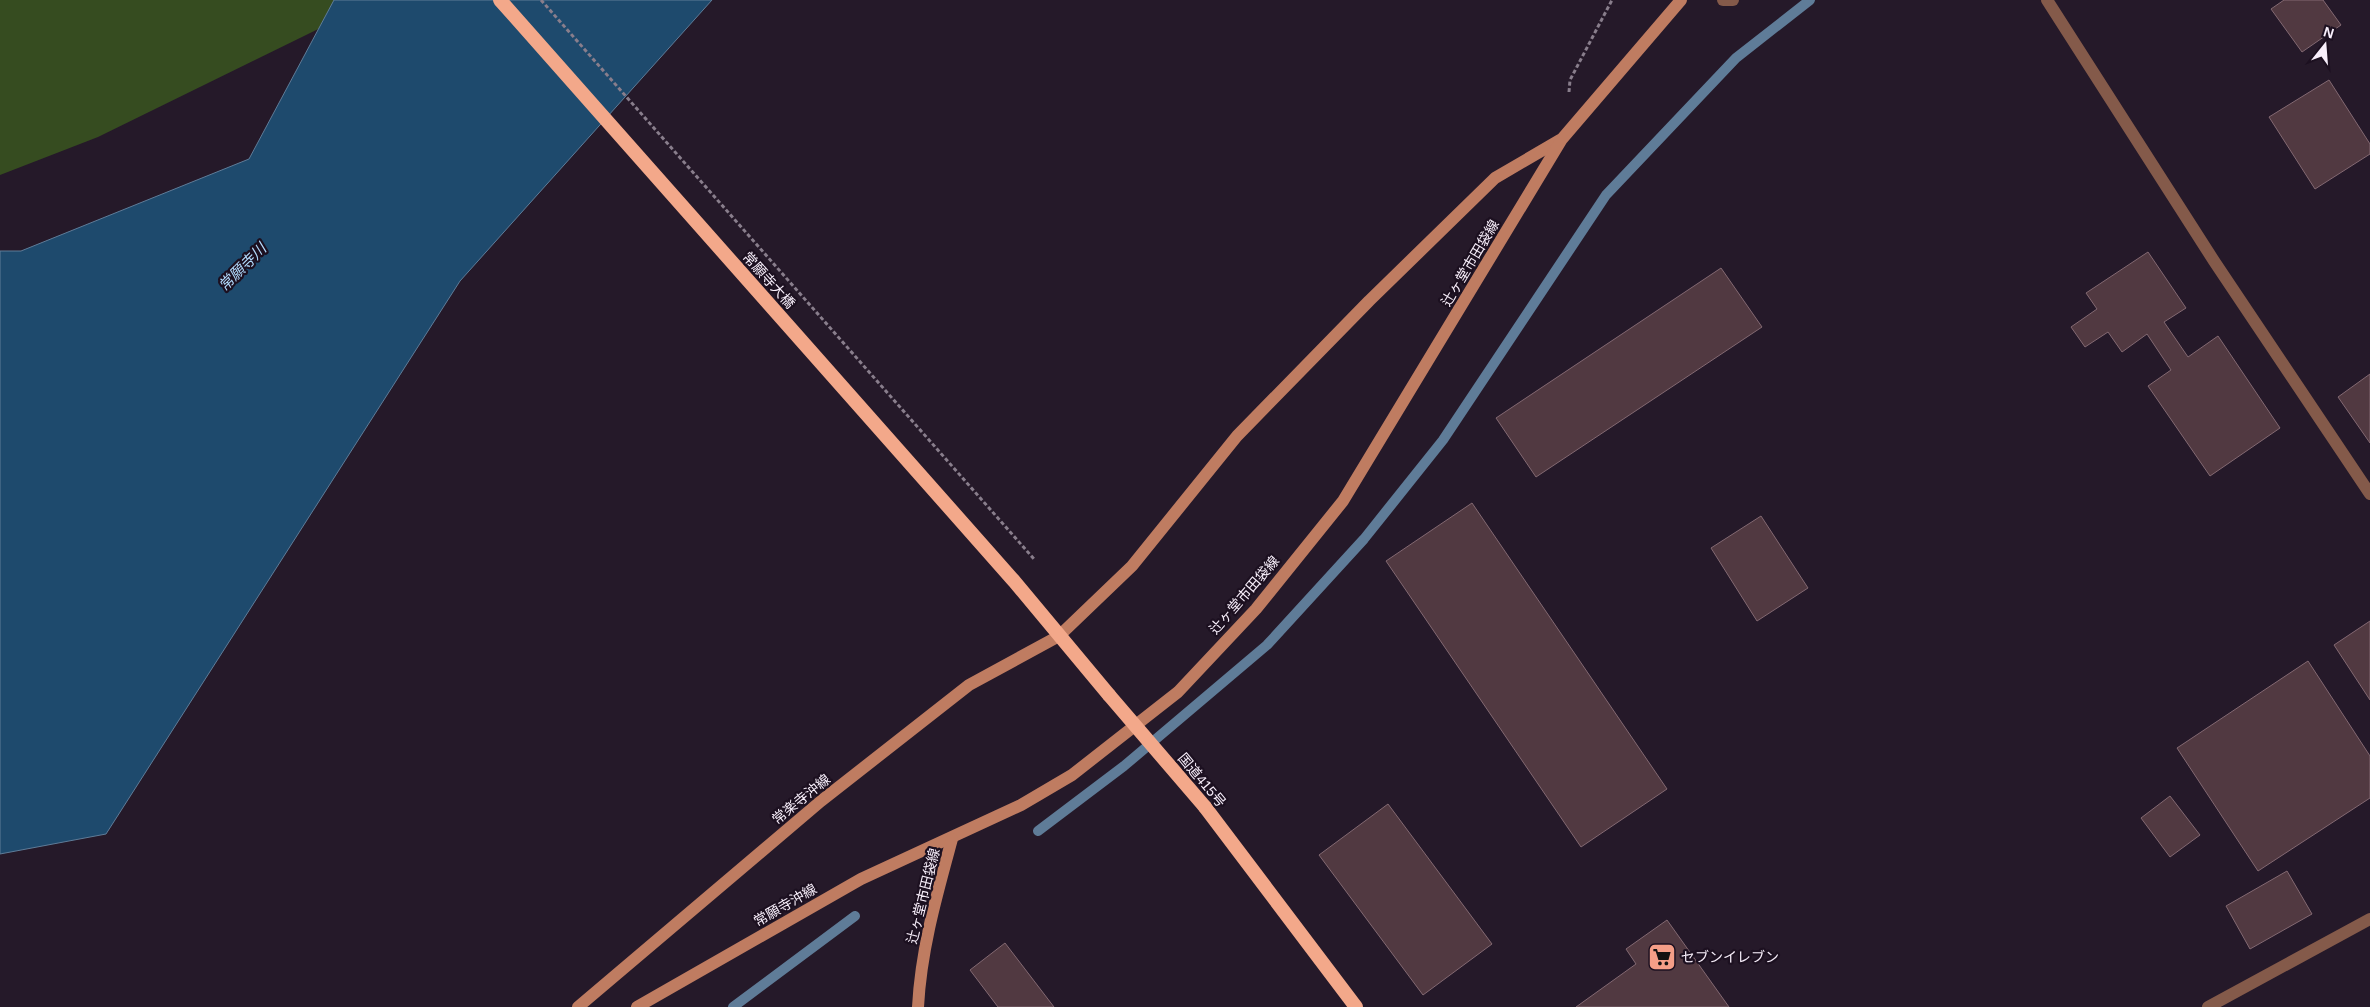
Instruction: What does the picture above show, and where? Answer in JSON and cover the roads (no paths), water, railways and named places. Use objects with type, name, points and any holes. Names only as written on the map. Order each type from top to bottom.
[{"type":"highway","name":"常願寺大橋","points":[[500,0],[1014,581]]},
{"type":"highway","name":"国道415号","points":[[1014,581],[1205,807],[1356,1007]]},
{"type":"main road","name":"辻ヶ堂市田袋線","points":[[918,1007],[919,982],[928,929],[952,839],[1021,805],[1072,774],[1106,750],[1178,692],[1256,609],[1343,501],[1562,139],[1681,0]]},
{"type":"main road","name":"辻ヶ堂市田袋線","points":[[1059,636],[1132,566],[1237,436],[1369,301],[1495,178],[1562,139]]},
{"type":"main road","name":"常楽寺沖線","points":[[578,1007],[821,801],[969,685],[1059,636]]},
{"type":"main road","name":"常願寺沖線","points":[[637,1007],[861,879],[952,839]]},
{"type":"street","points":[[1723,0],[1733,0]]},
{"type":"street","points":[[2048,0],[2214,261],[2370,494]]},
{"type":"street","points":[[2208,1007],[2370,918]]},
{"type":"water","name":"常願寺川","points":[[334,0],[712,0],[460,281],[106,834],[0,854],[0,251],[21,251],[249,159]]},
{"type":"waterway","points":[[1038,831],[1124,766],[1267,645],[1364,539],[1443,440],[1606,195],[1736,58],[1810,0]]},
{"type":"waterway","points":[[733,1007],[855,916]]},
{"type":"place","name":"セブンイレブン","points":[[1662,957]]}]
